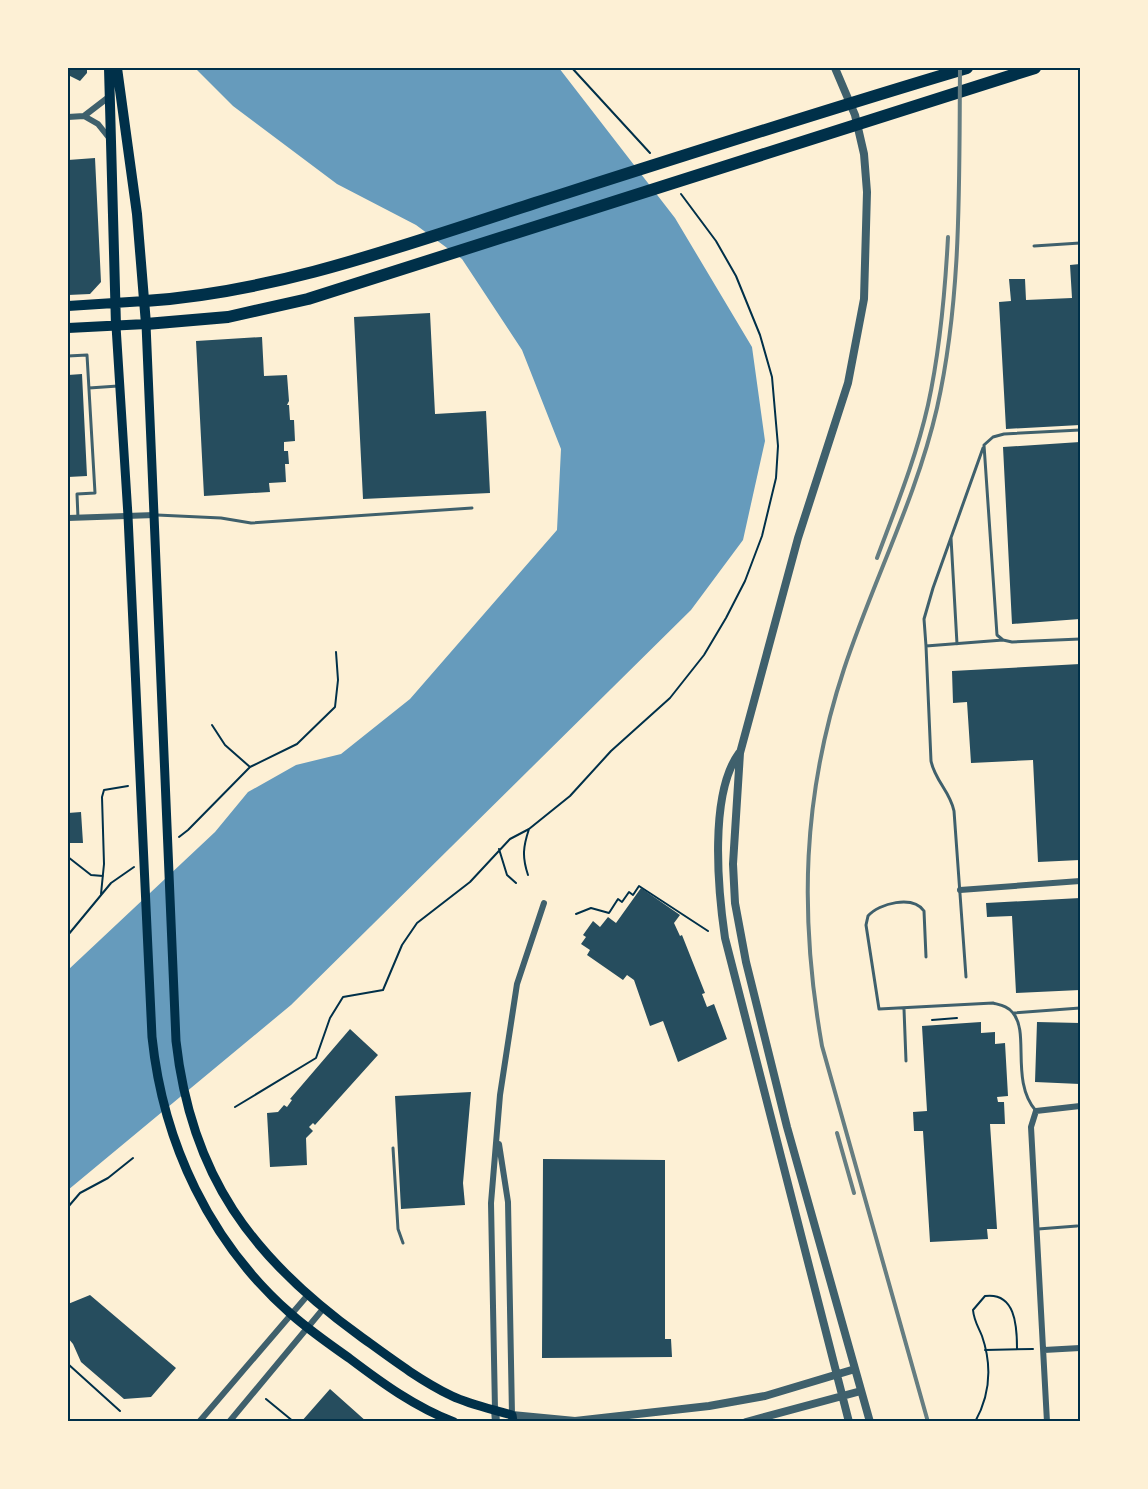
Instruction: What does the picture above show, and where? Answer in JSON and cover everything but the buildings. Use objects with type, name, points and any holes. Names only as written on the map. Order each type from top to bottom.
[{"type":"highway","points":[[145,301],[210,295],[250,288],[372,256],[775,125],[967,68]]},
{"type":"highway","points":[[146,324],[203,321],[278,308],[1035,68]]},
{"type":"main road","points":[[110,68],[114,303],[128,516],[154,1060],[164,1107],[183,1164],[200,1201],[248,1271],[308,1328],[413,1403],[453,1422]]},
{"type":"main road","points":[[117,68],[136,206],[145,301],[156,515],[165,813],[176,1041],[188,1110],[202,1149],[225,1198],[246,1230],[286,1277],[323,1310],[427,1382],[452,1396],[513,1418]]},
{"type":"main road","points":[[68,306],[145,301]]},
{"type":"main road","points":[[68,328],[146,324]]},
{"type":"street","points":[[835,68],[855,115],[864,154],[867,192],[864,299],[845,394],[795,549],[740,753],[733,839],[735,903],[742,947],[776,1083],[870,1422]]},
{"type":"street","points":[[84,116],[110,96]]},
{"type":"street","points":[[68,117],[84,116],[98,124],[111,140]]},
{"type":"street","points":[[68,518],[156,515]]},
{"type":"street","points":[[740,753],[730,771],[720,822],[719,880],[725,938],[849,1422]]},
{"type":"street","points":[[960,890],[1080,881]]},
{"type":"street","points":[[496,1422],[491,1203],[500,1095],[510,1023],[526,951],[544,903]]},
{"type":"street","points":[[1047,1422],[1031,1127],[1036,1111],[1080,1106]]},
{"type":"street","points":[[498,1135],[508,1203],[513,1418],[560,1421],[614,1418],[740,1401],[855,1369]]},
{"type":"street","points":[[199,1422],[307,1296]]},
{"type":"street","points":[[229,1422],[323,1310]]},
{"type":"street","points":[[1044,1350],[1080,1347]]},
{"type":"street","points":[[746,1422],[861,1391]]},
{"type":"lane","points":[[1034,246],[1080,243]]},
{"type":"lane","points":[[68,356],[87,356],[89,388],[95,493],[77,494],[78,518]]},
{"type":"lane","points":[[89,388],[119,386]]},
{"type":"lane","points":[[966,977],[954,812],[947,790],[933,774],[931,761],[924,619],[951,535],[984,446],[993,437],[1004,434],[1080,430]]},
{"type":"lane","points":[[984,446],[994,628],[1002,640]]},
{"type":"lane","points":[[156,515],[221,518],[251,523],[472,508]]},
{"type":"lane","points":[[951,535],[957,644]]},
{"type":"lane","points":[[926,646],[1002,640],[1024,642],[1080,639]]},
{"type":"lane","points":[[926,957],[924,911],[920,906],[915,903],[883,905],[868,915],[866,925],[879,1009],[993,1003],[1005,1006],[1014,1013],[1018,1025],[1023,1089],[1036,1111]]},
{"type":"lane","points":[[1014,1013],[1080,1008]]},
{"type":"lane","points":[[904,1009],[906,1062]]},
{"type":"lane","points":[[393,1148],[398,1229],[403,1243]]},
{"type":"lane","points":[[1036,1229],[1077,1226]]},
{"type":"path","points":[[572,68],[655,159]]},
{"type":"path","points":[[235,1107],[316,1058],[330,1018],[343,997],[382,990],[402,945],[417,923],[470,882],[510,838],[529,829],[570,796],[610,751],[670,698],[704,655],[745,581],[762,536],[776,478],[776,409],[772,377],[760,335],[727,259],[676,187]]},
{"type":"path","points":[[179,837],[250,767],[297,744],[335,707],[338,680],[336,652]]},
{"type":"path","points":[[212,725],[225,745],[250,767]]},
{"type":"path","points":[[100,897],[103,876],[102,797],[104,790],[128,786]]},
{"type":"path","points":[[528,875],[523,860],[523,848],[529,829]]},
{"type":"path","points":[[499,849],[507,875],[516,883]]},
{"type":"path","points":[[68,857],[91,875],[103,876]]},
{"type":"path","points":[[68,935],[111,883],[140,863]]},
{"type":"path","points":[[576,914],[591,908],[609,913],[618,899],[622,902],[629,892],[633,895],[639,886],[708,931]]},
{"type":"path","points":[[932,1020],[957,1018]]},
{"type":"path","points":[[68,1207],[80,1193],[108,1178],[133,1158]]},
{"type":"path","points":[[975,1422],[985,1398],[988,1383],[985,1350],[980,1331],[976,1327],[973,1310],[985,1296],[1001,1296],[1008,1303],[1015,1317],[1017,1348]]},
{"type":"path","points":[[985,1350],[1017,1348],[1044,1350]]},
{"type":"path","points":[[68,1364],[120,1411]]},
{"type":"path","points":[[266,1399],[294,1422]]},
{"type":"water","points":[[195,68],[559,68],[675,218],[752,347],[765,441],[743,540],[691,610],[291,1005],[68,1190],[68,970],[215,832],[248,792],[296,765],[341,754],[410,699],[557,530],[561,449],[522,350],[462,259],[416,225],[337,184],[233,106]]},
{"type":"railway","points":[[928,1422],[822,1046],[810,950],[809,856],[820,763],[830,716],[855,636],[918,475],[937,408],[951,324],[955,281],[959,196],[960,68]]},
{"type":"railway","points":[[877,558],[912,463],[928,405],[936,364],[948,237]]},
{"type":"railway","points":[[837,1133],[854,1193]]}]
